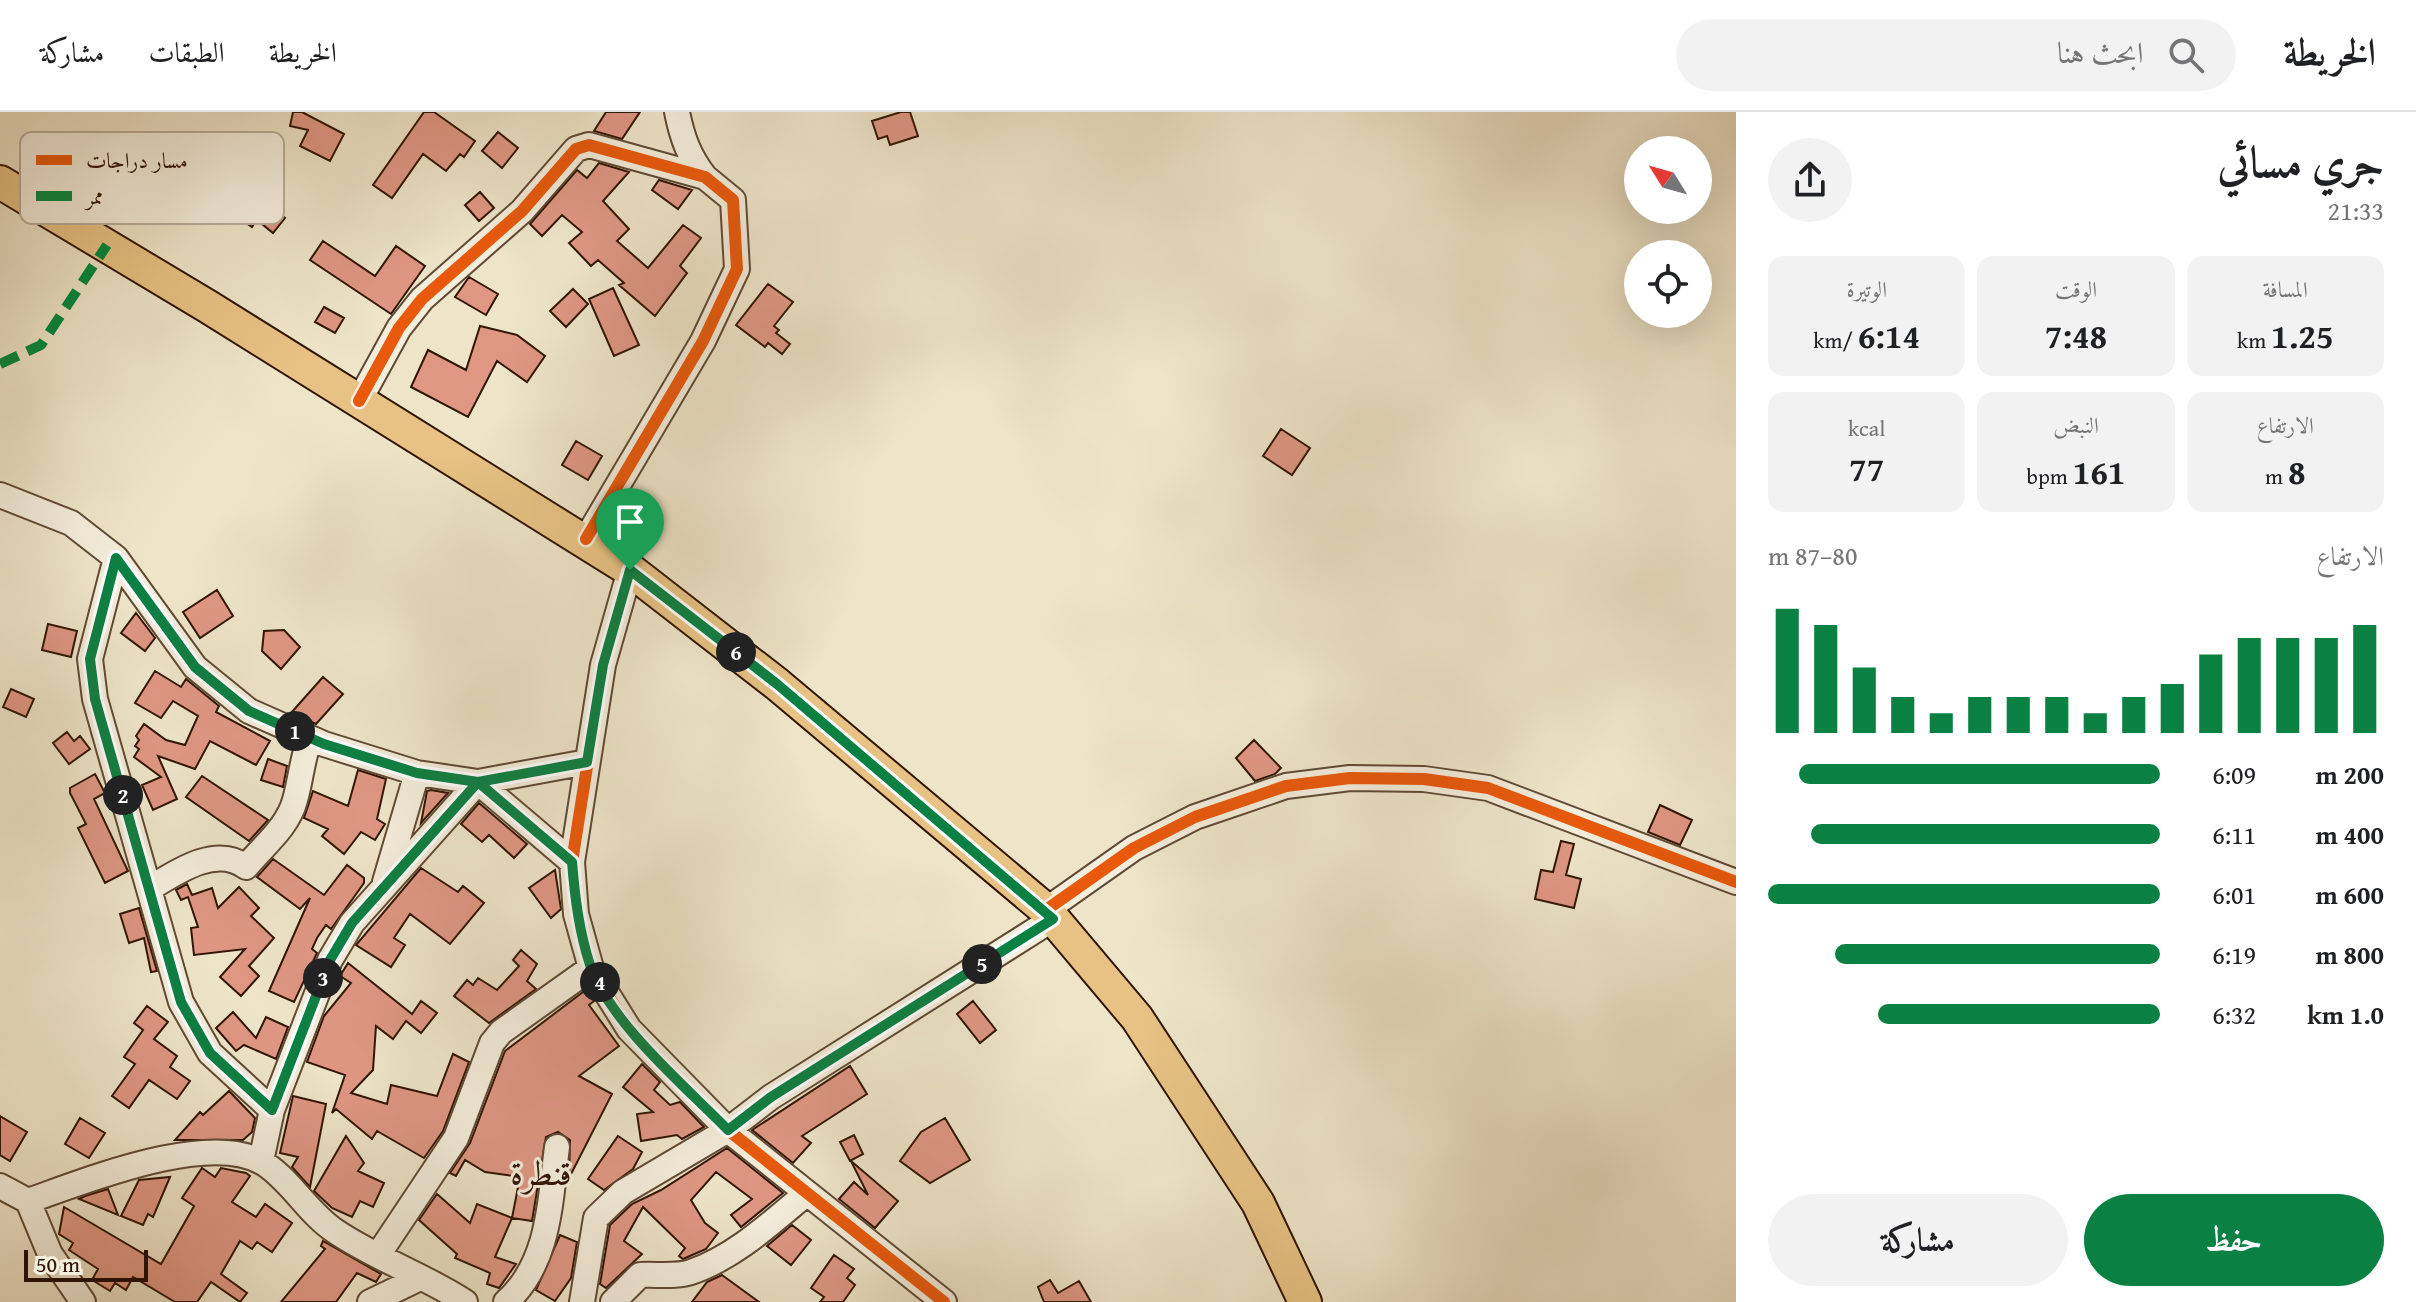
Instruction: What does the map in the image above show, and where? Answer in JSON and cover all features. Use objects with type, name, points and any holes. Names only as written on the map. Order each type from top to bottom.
[{"type":"main road","points":[[0,182],[20,194]]},
{"type":"main road","points":[[69,224],[586,539],[630,570],[777,684],[1049,915],[1137,1018],[1155,1044],[1258,1203],[1305,1302]]},
{"type":"street","points":[[586,539],[703,341],[737,269],[733,200],[705,177],[692,161],[681,134],[677,112]]},
{"type":"street","points":[[359,401],[399,328],[422,299],[522,211],[576,149],[589,145],[705,177]]},
{"type":"street","points":[[0,495],[71,523],[116,558],[195,667],[249,711],[310,738],[417,773],[478,782],[587,762]]},
{"type":"street","points":[[116,558],[90,659],[95,699],[181,1002],[210,1053],[272,1110]]},
{"type":"street","points":[[630,570],[603,665],[572,862],[576,914],[591,968],[629,1029],[728,1130],[944,1302]]},
{"type":"street","points":[[149,889],[184,868],[212,858],[241,862],[246,867],[282,828],[295,802],[302,760],[310,738]]},
{"type":"street","points":[[383,888],[417,773]]},
{"type":"street","points":[[582,1302],[596,1218],[623,1192],[728,1130],[771,1097],[1049,915],[1134,848],[1195,817],[1286,786],[1350,778],[1424,779],[1488,788],[1736,882]]},
{"type":"street","points":[[478,782],[572,862]]},
{"type":"street","points":[[261,1161],[272,1110],[330,960],[352,923],[478,782]]},
{"type":"street","points":[[378,1255],[456,1138],[492,1043],[501,1032],[591,968]]},
{"type":"street","points":[[506,1302],[525,1281],[538,1257],[546,1228],[557,1147]]},
{"type":"street","points":[[28,1201],[141,1162],[224,1153],[261,1161],[282,1177],[316,1217],[465,1302]]},
{"type":"street","points":[[0,1186],[28,1201],[50,1254],[83,1302]]},
{"type":"street","points":[[613,1302],[640,1275],[689,1273],[730,1253],[807,1193]]},
{"type":"street","points":[[370,1302],[420,1278]]},
{"type":"street","points":[[590,1302],[598,1302]]},
{"type":"building","points":[[293,112],[302,112],[344,134],[330,161],[300,146],[308,130],[290,126]]},
{"type":"building","points":[[424,112],[434,112],[475,141],[464,157],[460,154],[446,171],[423,154],[392,198],[373,185]]},
{"type":"building","points":[[606,112],[640,112],[622,139],[594,131]]},
{"type":"building","points":[[910,112],[918,136],[890,145],[887,136],[878,139],[872,121]]},
{"type":"building","points":[[498,132],[518,148],[502,168],[482,151]]},
{"type":"building","points":[[599,163],[629,172],[603,201],[629,229],[617,241],[648,268],[683,225],[701,238],[680,266],[687,273],[655,316],[619,285],[624,283],[598,260],[591,266],[569,243],[582,232],[562,215],[542,236],[530,224],[577,170],[587,178]]},
{"type":"building","points":[[659,180],[692,190],[678,209],[652,190]]},
{"type":"building","points":[[480,192],[494,208],[479,221],[465,205]]},
{"type":"building","points":[[262,224],[280,224],[273,233]]},
{"type":"building","points":[[323,241],[375,276],[396,246],[425,266],[391,314],[310,260]]},
{"type":"building","points":[[469,277],[498,294],[486,315],[455,297]]},
{"type":"building","points":[[768,284],[793,302],[774,326],[779,330],[776,333],[790,344],[782,354],[768,343],[765,347],[736,325]]},
{"type":"building","points":[[613,288],[639,345],[614,356],[589,299]]},
{"type":"building","points":[[573,289],[588,304],[566,327],[550,311]]},
{"type":"building","points":[[324,307],[344,318],[335,333],[315,322]]},
{"type":"building","points":[[480,326],[517,335],[545,356],[527,382],[497,361],[468,417],[411,387],[428,350],[466,370]]},
{"type":"building","points":[[1281,429],[1310,448],[1292,475],[1263,456]]},
{"type":"building","points":[[576,441],[602,456],[588,480],[562,465]]},
{"type":"building","points":[[217,590],[233,616],[200,638],[183,612]]},
{"type":"building","points":[[136,613],[155,638],[145,651],[121,633]]},
{"type":"building","points":[[48,624],[77,631],[71,657],[42,650]]},
{"type":"building","points":[[284,630],[300,647],[281,669],[262,651],[264,631]]},
{"type":"building","points":[[155,671],[181,687],[186,679],[219,706],[216,712],[270,741],[256,765],[210,741],[195,769],[158,756],[177,799],[153,810],[142,785],[161,777],[134,757],[139,749],[135,746],[139,740],[136,736],[144,724],[166,740],[185,745],[198,716],[173,701],[161,718],[135,703]]},
{"type":"building","points":[[323,677],[343,694],[316,724],[291,713]]},
{"type":"building","points":[[11,689],[34,699],[26,717],[3,707]]},
{"type":"building","points":[[67,732],[74,741],[80,736],[90,749],[69,764],[53,743]]},
{"type":"building","points":[[1254,740],[1281,768],[1275,774],[1255,781],[1236,758]]},
{"type":"building","points":[[268,759],[287,766],[283,787],[261,780]]},
{"type":"building","points":[[358,770],[386,779],[377,819],[385,824],[375,840],[361,832],[344,854],[322,836],[328,829],[304,818],[313,791],[348,806]]},
{"type":"building","points":[[95,774],[105,793],[94,799],[128,871],[105,883],[78,828],[86,824],[70,793],[70,788]]},
{"type":"building","points":[[202,776],[268,820],[249,841],[186,797]]},
{"type":"building","points":[[427,791],[448,793],[421,823]]},
{"type":"building","points":[[479,803],[527,844],[514,858],[489,835],[482,842],[461,824]]},
{"type":"building","points":[[1660,805],[1692,820],[1680,845],[1648,832]]},
{"type":"building","points":[[1561,841],[1574,844],[1566,875],[1581,879],[1574,908],[1535,899],[1541,870],[1553,872]]},
{"type":"building","points":[[273,859],[324,895],[347,865],[364,878],[364,883],[331,929],[326,925],[317,938],[312,949],[317,953],[294,1002],[269,991],[310,898],[300,909],[257,877]]},
{"type":"building","points":[[421,868],[458,892],[463,886],[484,903],[450,944],[410,914],[394,938],[405,945],[391,967],[356,945]]},
{"type":"building","points":[[555,870],[561,909],[551,918],[529,888]]},
{"type":"building","points":[[187,884],[192,895],[212,888],[218,908],[239,887],[259,908],[251,916],[274,938],[249,966],[259,976],[241,996],[220,977],[245,949],[194,955],[191,928],[198,927],[188,897],[181,900],[176,890]]},
{"type":"building","points":[[139,908],[157,971],[151,972],[144,938],[129,943],[120,914]]},
{"type":"building","points":[[521,950],[537,964],[527,981],[536,989],[489,1023],[454,996],[467,980],[473,985],[478,978],[497,990],[519,966],[513,960]]},
{"type":"building","points":[[348,963],[412,1014],[421,1001],[437,1013],[421,1033],[406,1021],[393,1039],[376,1026],[373,1070],[351,1093],[387,1104],[391,1085],[437,1096],[453,1054],[469,1062],[443,1131],[424,1158],[377,1131],[372,1139],[336,1109],[332,1113],[345,1075],[307,1062],[324,1016],[351,983],[340,976]]},
{"type":"building","points":[[587,989],[594,1001],[589,1005],[619,1046],[579,1076],[612,1094],[569,1178],[570,1140],[558,1132],[546,1137],[532,1221],[512,1218],[520,1177],[485,1172],[465,1160],[456,1176],[450,1173],[470,1143],[505,1051]]},
{"type":"building","points":[[973,1001],[996,1030],[980,1043],[957,1014]]},
{"type":"building","points":[[147,1006],[168,1022],[154,1039],[177,1056],[170,1067],[190,1081],[177,1099],[149,1080],[129,1108],[112,1096],[135,1064],[124,1057],[143,1030],[134,1023]]},
{"type":"building","points":[[233,1012],[256,1038],[266,1017],[288,1027],[276,1059],[244,1045],[236,1051],[216,1028]]},
{"type":"building","points":[[642,1064],[660,1082],[654,1090],[670,1105],[680,1102],[704,1127],[682,1139],[677,1135],[641,1141],[637,1114],[653,1112],[623,1087]]},
{"type":"building","points":[[850,1066],[867,1094],[802,1136],[811,1143],[793,1163],[752,1130]]},
{"type":"building","points":[[229,1091],[255,1118],[252,1132],[243,1140],[175,1140],[200,1112],[203,1115]]},
{"type":"building","points":[[293,1096],[326,1104],[310,1187],[292,1167],[298,1157],[280,1153]]},
{"type":"building","points":[[0,1116],[27,1132],[10,1161],[0,1155]]},
{"type":"building","points":[[80,1118],[105,1133],[89,1158],[65,1144]]},
{"type":"building","points":[[945,1118],[970,1160],[930,1183],[900,1161],[921,1132]]},
{"type":"building","points":[[854,1135],[863,1154],[850,1161],[840,1142]]},
{"type":"building","points":[[346,1136],[364,1163],[358,1171],[384,1183],[373,1207],[360,1201],[352,1217],[332,1208],[314,1191]]},
{"type":"building","points":[[618,1136],[642,1152],[633,1169],[604,1190],[588,1179]]},
{"type":"building","points":[[727,1148],[783,1193],[741,1227],[731,1215],[752,1199],[716,1172],[691,1200],[705,1223],[718,1233],[706,1249],[683,1259],[679,1256],[685,1248],[643,1207],[624,1241],[642,1254],[606,1288],[600,1284],[610,1225],[632,1204],[661,1190]]},
{"type":"building","points":[[851,1161],[898,1201],[875,1228],[839,1199],[854,1182],[868,1195]]},
{"type":"building","points":[[202,1168],[215,1177],[221,1168],[246,1173],[250,1176],[232,1202],[256,1217],[265,1204],[292,1223],[272,1252],[257,1242],[252,1249],[240,1241],[221,1274],[247,1293],[240,1302],[211,1282],[197,1302],[175,1302],[133,1277],[126,1290],[115,1283],[110,1291],[92,1280],[98,1269],[69,1250],[73,1243],[59,1234],[64,1207],[161,1264],[194,1206],[182,1198]]},
{"type":"building","points":[[170,1177],[153,1217],[148,1214],[143,1225],[121,1216],[139,1180]]},
{"type":"building","points":[[108,1189],[118,1215],[79,1199],[85,1196]]},
{"type":"building","points":[[437,1194],[470,1223],[477,1204],[512,1218],[495,1257],[516,1264],[499,1288],[487,1284],[490,1273],[455,1258],[457,1254],[419,1220]]},
{"type":"building","points":[[792,1225],[811,1240],[791,1265],[767,1246]]},
{"type":"building","points":[[560,1235],[577,1242],[571,1278],[555,1301],[536,1290]]},
{"type":"building","points":[[323,1241],[381,1274],[376,1282],[357,1273],[336,1302],[281,1302],[325,1249],[321,1246]]},
{"type":"building","points":[[834,1255],[854,1269],[847,1278],[855,1285],[843,1302],[820,1302],[824,1297],[811,1288]]},
{"type":"building","points":[[722,1275],[759,1302],[692,1302],[707,1282]]},
{"type":"building","points":[[1050,1280],[1058,1293],[1079,1281],[1091,1302],[1044,1302],[1038,1287]]},
{"type":"marked path","points":[[0,364],[41,345],[107,245]]},
{"type":"cycle path","points":[[359,401],[399,328],[422,299],[522,211],[576,149],[589,145],[705,177],[733,200],[737,269],[703,341],[586,539]]},
{"type":"cycle path","points":[[630,570],[603,665],[572,862],[576,914],[591,968],[629,1029],[728,1130],[944,1302]]},
{"type":"cycle path","points":[[1046,910],[1134,848],[1195,817],[1286,786],[1350,778],[1424,779],[1488,788],[1736,882]]},
{"type":"district","name":"قنطرة","points":[[541,1172]]},
{"type":"route","points":[[630,570],[603,665],[587,762],[527,770],[478,782],[417,773],[324,744],[249,711],[195,667],[116,558],[90,659],[95,699],[181,1002],[210,1053],[272,1110],[330,960],[352,923],[478,782],[572,862],[576,914],[591,968],[629,1029],[728,1130],[771,1097],[1053,919],[777,684],[630,570]]}]
